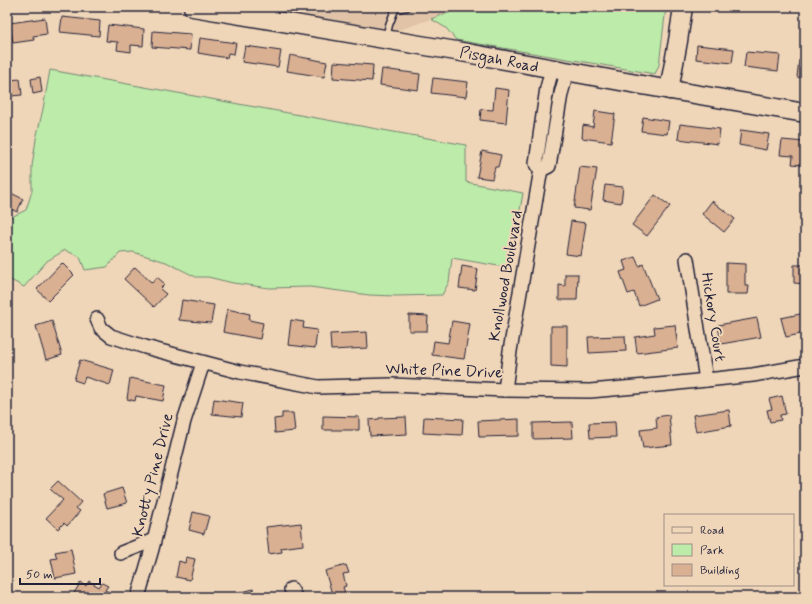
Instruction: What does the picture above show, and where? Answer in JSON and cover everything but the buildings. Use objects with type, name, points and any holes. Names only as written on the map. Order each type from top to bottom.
[{"type":"street","name":"Pisgah Road","points":[[194,7],[248,12],[386,40],[805,113]]},
{"type":"street","points":[[669,90],[683,7]]},
{"type":"street","name":"Knollwood Boulevard","points":[[505,390],[510,351],[541,169],[536,163],[547,88],[559,71]]},
{"type":"street","name":"Hickory Court","points":[[687,259],[706,380]]},
{"type":"street","name":"White Pine Drive","points":[[96,319],[101,328],[111,336],[144,347],[240,372],[318,387],[392,385],[505,390],[590,391],[753,375],[805,366]]},
{"type":"street","name":"Knotty Pine Drive","points":[[138,597],[184,421],[203,363]]},
{"type":"street","points":[[121,553],[154,540]]},
{"type":"lane","points":[[386,40],[388,25],[395,8],[407,7]]},
{"type":"shaded area","points":[[259,7],[465,7],[397,31]]},
{"type":"green space","points":[[465,7],[666,7],[659,65],[655,74],[456,40],[446,28],[431,19]]},
{"type":"green space","points":[[50,70],[466,145],[466,182],[523,193],[510,268],[452,258],[449,282],[442,295],[369,295],[310,287],[269,288],[233,283],[208,277],[196,277],[166,262],[133,252],[120,253],[107,267],[85,270],[80,257],[65,250],[47,261],[24,287],[7,278],[7,219],[26,210],[32,191],[32,166],[36,139]]},
{"type":"waterway","points":[[7,591],[13,597]]}]
